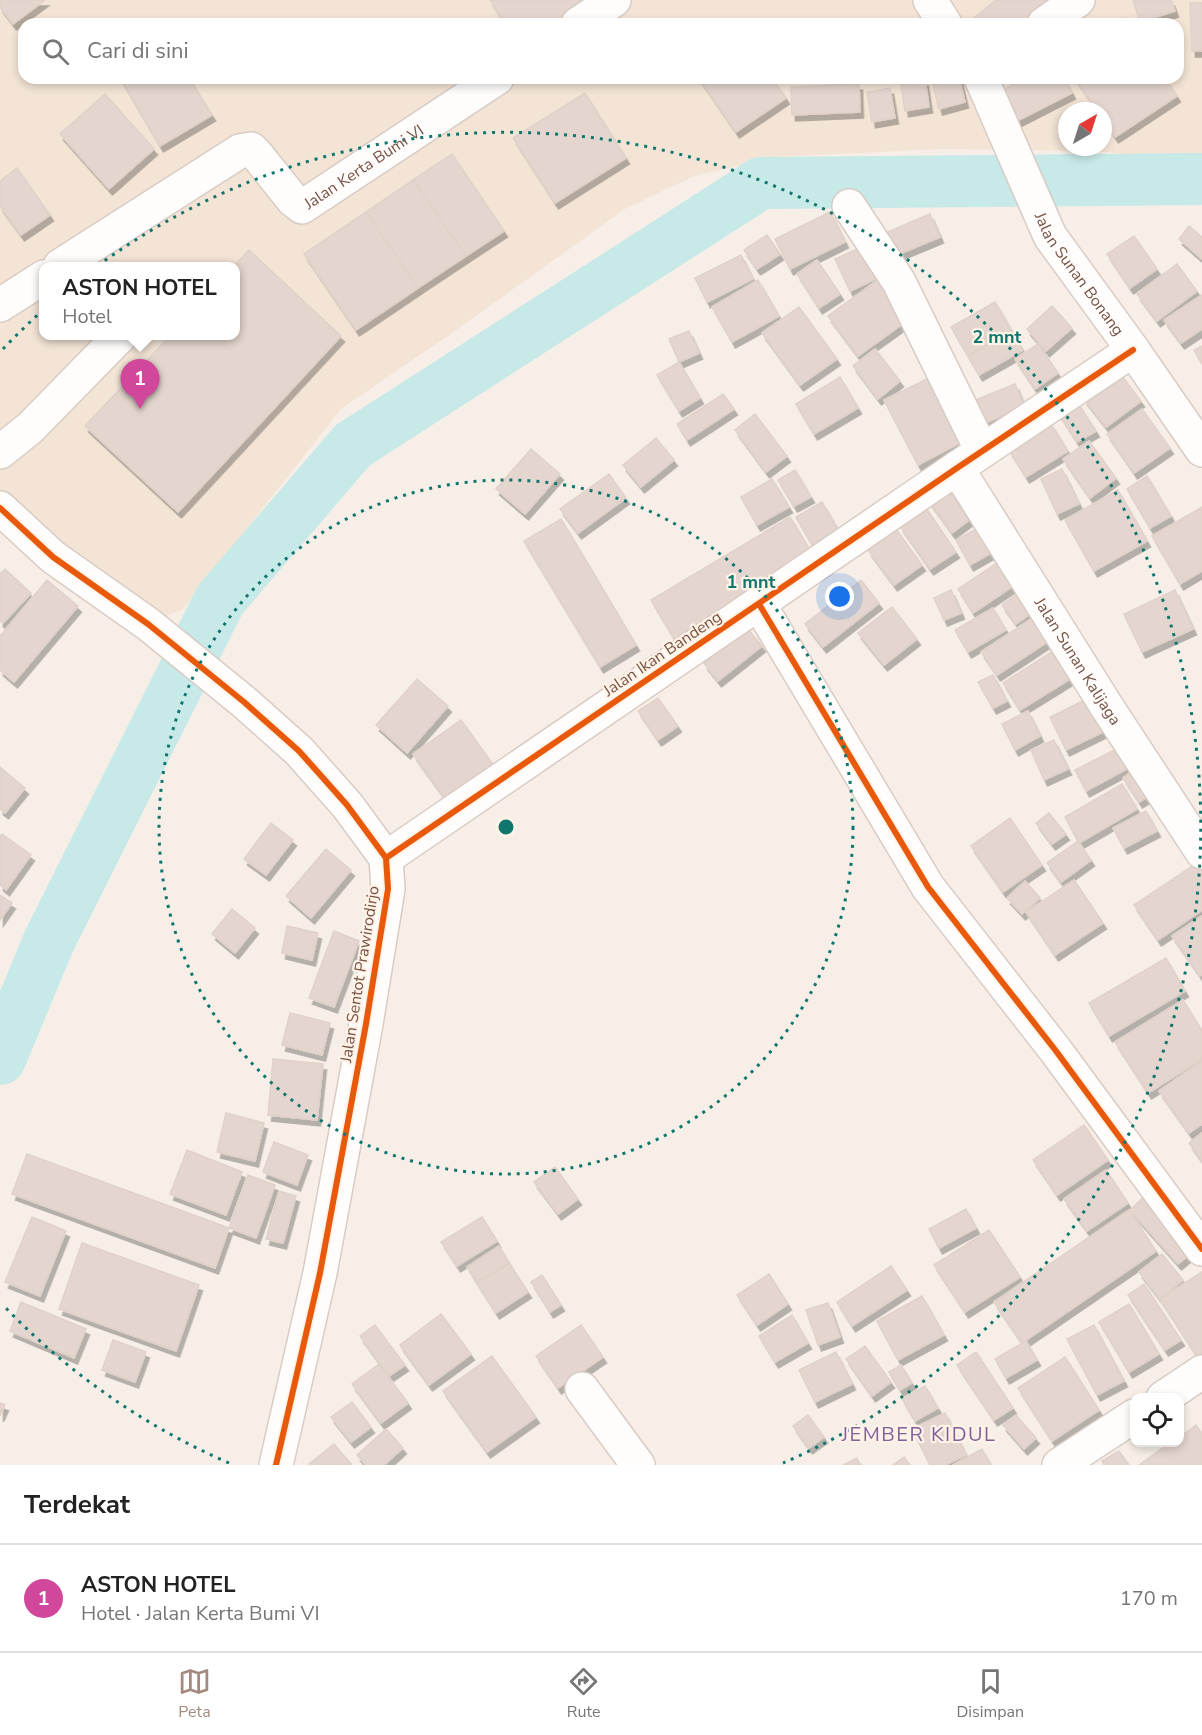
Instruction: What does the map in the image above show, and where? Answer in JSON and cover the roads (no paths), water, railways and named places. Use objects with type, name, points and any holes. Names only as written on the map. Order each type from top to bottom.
[{"type":"street","points":[[587,18],[614,0]]},
{"type":"street","points":[[930,0],[941,18]]},
{"type":"street","points":[[1052,18],[1078,0]]},
{"type":"street","name":"Jalan Kerta Bumi VI","points":[[68,262],[240,151],[250,149],[257,155],[293,200],[303,207],[488,84]]},
{"type":"street","name":"Jalan Sunan Bonang","points":[[984,84],[1050,236],[1202,450]]},
{"type":"street","name":"Jalan Sunan Kalijaga","points":[[849,206],[899,282],[969,459],[1107,707],[1202,852]]},
{"type":"street","points":[[0,305],[39,280]]},
{"type":"street","points":[[0,452],[30,428],[116,340]]},
{"type":"street","name":"Jalan Ikan Bandeng","points":[[386,858],[969,459],[1133,350]]},
{"type":"street","points":[[0,508],[53,557],[148,624],[244,702],[299,751],[347,805],[386,858]]},
{"type":"street","points":[[759,604],[928,887],[1056,1051],[1202,1249]]},
{"type":"street","name":"Jalan Sentot Prawirodirjo","points":[[276,1465],[320,1273],[366,1024],[388,889],[386,858]]},
{"type":"street","points":[[1170,1393],[1202,1372]]},
{"type":"street","points":[[582,1389],[638,1465]]},
{"type":"street","points":[[1059,1465],[1130,1419]]},
{"type":"waterway","points":[[0,1059],[49,941],[220,600],[353,445],[761,183],[1202,179]]},
{"type":"place","name":"ASTON HOTEL","points":[[140,409]]},
{"type":"district","name":"JEMBER KIDUL","points":[[919,1434]]}]
